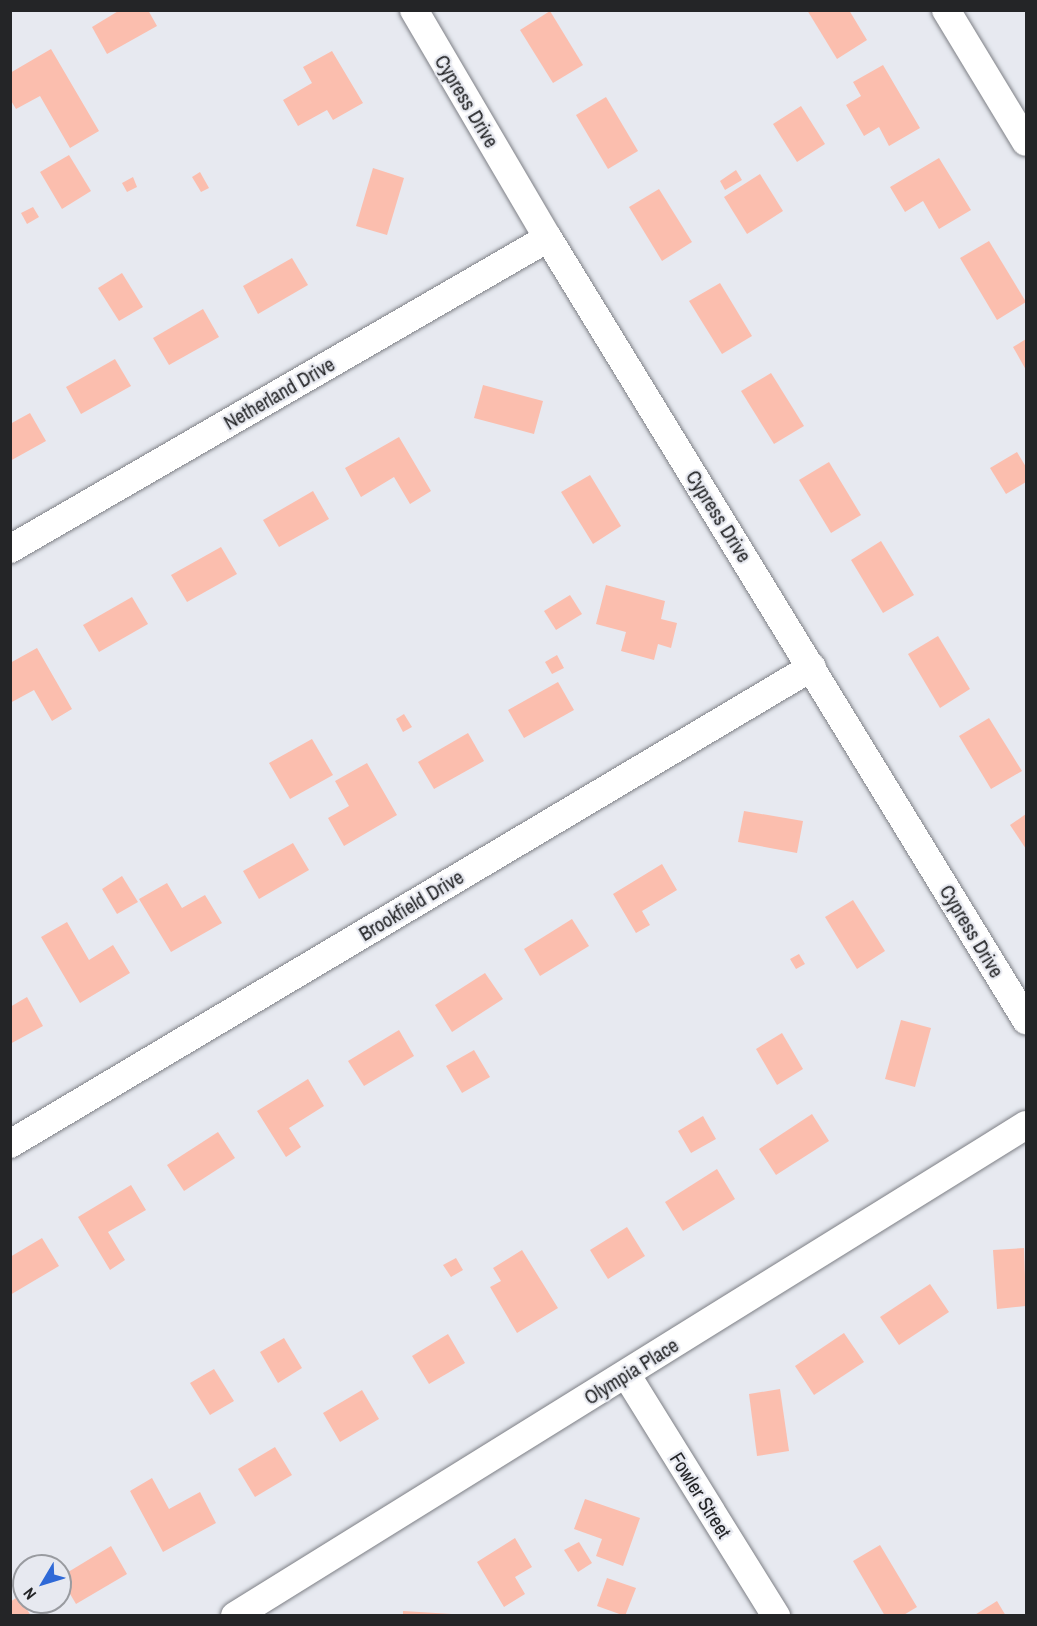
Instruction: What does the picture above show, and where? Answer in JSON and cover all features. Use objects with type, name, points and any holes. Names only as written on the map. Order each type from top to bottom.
[{"type":"street","name":"Cypress Drive","points":[[414,10],[549,238],[1026,1020]]},
{"type":"street","points":[[946,10],[1026,142]]},
{"type":"street","name":"Netherland Drive","points":[[10,549],[549,238]]},
{"type":"street","name":"Brookfield Drive","points":[[10,1144],[812,667]]},
{"type":"street","name":"Olympia Place","points":[[235,1616],[272,1606],[626,1374],[1026,1125]]},
{"type":"street","name":"Fowler Street","points":[[626,1374],[776,1616]]},
{"type":"building","points":[[120,10],[148,10],[157,26],[107,54],[92,27]]},
{"type":"building","points":[[807,10],[849,10],[867,40],[837,59]]},
{"type":"building","points":[[550,11],[583,65],[553,83],[520,30]]},
{"type":"building","points":[[51,49],[99,131],[70,148],[40,96],[16,109],[10,99],[10,73]]},
{"type":"building","points":[[332,51],[363,103],[333,120],[327,110],[298,126],[283,100],[312,83],[303,67]]},
{"type":"building","points":[[883,65],[920,128],[889,146],[879,127],[864,136],[846,105],[861,96],[853,82]]},
{"type":"building","points":[[606,97],[638,151],[608,169],[576,115]]},
{"type":"building","points":[[801,106],[825,144],[797,162],[773,124]]},
{"type":"building","points":[[69,155],[91,191],[62,209],[40,172]]},
{"type":"building","points":[[939,158],[971,210],[939,229],[923,201],[905,212],[890,187]]},
{"type":"building","points":[[373,168],[404,178],[387,235],[356,226]]},
{"type":"building","points":[[736,170],[742,180],[725,190],[720,181]]},
{"type":"building","points":[[200,172],[209,188],[201,192],[192,177]]},
{"type":"building","points":[[760,174],[783,211],[747,234],[724,197]]},
{"type":"building","points":[[133,177],[137,187],[127,192],[122,183]]},
{"type":"building","points":[[659,189],[692,242],[662,261],[629,207]]},
{"type":"building","points":[[33,207],[39,217],[27,224],[21,213]]},
{"type":"building","points":[[989,241],[1026,302],[997,320],[960,258]]},
{"type":"building","points":[[292,258],[308,285],[258,314],[243,286]]},
{"type":"building","points":[[122,273],[143,307],[119,321],[98,288]]},
{"type":"building","points":[[720,283],[752,336],[722,354],[689,301]]},
{"type":"building","points":[[203,309],[219,337],[169,365],[153,338]]},
{"type":"building","points":[[1026,339],[1026,370],[1013,347]]},
{"type":"building","points":[[115,359],[131,386],[81,414],[66,387]]},
{"type":"building","points":[[771,373],[804,426],[774,444],[741,391]]},
{"type":"building","points":[[483,385],[543,401],[534,434],[474,418]]},
{"type":"building","points":[[30,413],[46,441],[10,461],[10,424]]},
{"type":"building","points":[[399,437],[431,491],[410,504],[394,477],[361,497],[345,468]]},
{"type":"building","points":[[1017,452],[1026,467],[1026,482],[1006,494],[990,468]]},
{"type":"building","points":[[829,462],[861,515],[831,533],[799,480]]},
{"type":"building","points":[[590,475],[621,526],[593,544],[561,492]]},
{"type":"building","points":[[313,491],[329,519],[279,547],[263,520]]},
{"type":"building","points":[[881,541],[914,595],[883,613],[851,560]]},
{"type":"building","points":[[221,547],[237,574],[187,602],[171,575]]},
{"type":"building","points":[[606,585],[665,601],[661,619],[677,623],[671,648],[658,644],[654,660],[621,651],[626,632],[596,624]]},
{"type":"building","points":[[570,595],[582,614],[556,630],[544,611]]},
{"type":"building","points":[[132,597],[148,624],[99,652],[83,625]]},
{"type":"building","points":[[938,636],[970,689],[940,708],[908,654]]},
{"type":"building","points":[[37,648],[72,709],[52,721],[34,690],[10,703],[10,663]]},
{"type":"building","points":[[557,655],[564,668],[552,674],[545,662]]},
{"type":"building","points":[[558,682],[574,710],[524,738],[508,710]]},
{"type":"building","points":[[404,714],[412,727],[403,732],[396,719]]},
{"type":"building","points":[[989,718],[1022,771],[991,789],[959,736]]},
{"type":"building","points":[[468,733],[484,761],[434,789],[418,762]]},
{"type":"building","points":[[312,739],[333,775],[290,799],[269,763]]},
{"type":"building","points":[[367,763],[397,815],[344,846],[328,818],[349,806],[335,781]]},
{"type":"building","points":[[744,811],[803,821],[797,853],[738,842]]},
{"type":"building","points":[[1026,814],[1026,849],[1010,825]]},
{"type":"building","points":[[293,843],[309,870],[259,899],[243,871]]},
{"type":"building","points":[[662,864],[677,890],[642,911],[650,925],[636,933],[613,894]]},
{"type":"building","points":[[122,876],[138,902],[117,914],[102,889]]},
{"type":"building","points":[[167,883],[182,908],[205,895],[222,923],[171,952],[139,899]]},
{"type":"building","points":[[853,900],[885,951],[857,969],[825,917]]},
{"type":"building","points":[[572,919],[589,946],[540,976],[524,949]]},
{"type":"building","points":[[67,922],[89,960],[113,945],[130,973],[80,1003],[41,937]]},
{"type":"building","points":[[799,954],[805,964],[796,969],[790,959]]},
{"type":"building","points":[[485,973],[503,999],[452,1032],[435,1005]]},
{"type":"building","points":[[27,997],[43,1026],[10,1044],[10,1007]]},
{"type":"building","points":[[901,1020],[931,1028],[915,1087],[885,1079]]},
{"type":"building","points":[[399,1030],[414,1056],[364,1086],[348,1061]]},
{"type":"building","points":[[782,1033],[803,1069],[777,1085],[756,1049]]},
{"type":"building","points":[[474,1050],[490,1077],[462,1093],[446,1066]]},
{"type":"building","points":[[308,1079],[324,1106],[289,1128],[301,1147],[286,1157],[257,1111]]},
{"type":"building","points":[[812,1114],[829,1141],[776,1175],[759,1149]]},
{"type":"building","points":[[703,1116],[716,1139],[691,1153],[678,1131]]},
{"type":"building","points":[[218,1132],[235,1158],[184,1191],[167,1165]]},
{"type":"building","points":[[717,1169],[735,1199],[683,1231],[665,1202]]},
{"type":"building","points":[[131,1185],[146,1210],[108,1232],[125,1260],[110,1270],[78,1217]]},
{"type":"building","points":[[627,1227],[645,1256],[608,1279],[590,1250]]},
{"type":"building","points":[[42,1238],[59,1266],[10,1295],[10,1257]]},
{"type":"building","points":[[1024,1248],[1026,1306],[997,1309],[993,1250]]},
{"type":"building","points":[[522,1250],[558,1308],[517,1333],[490,1287],[501,1281],[493,1268]]},
{"type":"building","points":[[456,1258],[463,1270],[451,1277],[443,1265]]},
{"type":"building","points":[[930,1284],[949,1312],[899,1345],[880,1317]]},
{"type":"building","points":[[844,1333],[864,1362],[814,1395],[795,1366]]},
{"type":"building","points":[[448,1334],[465,1363],[429,1384],[412,1356]]},
{"type":"building","points":[[284,1338],[302,1368],[278,1383],[260,1352]]},
{"type":"building","points":[[214,1369],[234,1401],[210,1415],[190,1383]]},
{"type":"building","points":[[780,1389],[789,1451],[757,1456],[749,1394]]},
{"type":"building","points":[[362,1390],[379,1419],[340,1442],[323,1413]]},
{"type":"building","points":[[275,1447],[292,1475],[255,1497],[238,1469]]},
{"type":"building","points":[[152,1478],[169,1509],[200,1492],[216,1523],[163,1552],[130,1491]]},
{"type":"building","points":[[585,1499],[640,1518],[623,1566],[596,1556],[602,1539],[574,1529]]},
{"type":"building","points":[[515,1538],[532,1567],[515,1577],[525,1594],[504,1607],[477,1562]]},
{"type":"building","points":[[579,1542],[592,1563],[578,1572],[564,1550]]},
{"type":"building","points":[[880,1545],[917,1607],[902,1616],[885,1616],[853,1561]]},
{"type":"building","points":[[111,1546],[127,1574],[76,1604],[72,1597],[72,1570]]},
{"type":"building","points":[[607,1578],[636,1588],[625,1616],[597,1606]]},
{"type":"building","points":[[12,1601],[12,1614],[30,1614],[31,1616],[10,1616],[10,1602]]},
{"type":"building","points":[[997,1601],[1006,1616],[973,1616]]},
{"type":"building","points":[[403,1611],[452,1614],[452,1616],[403,1616]]}]
